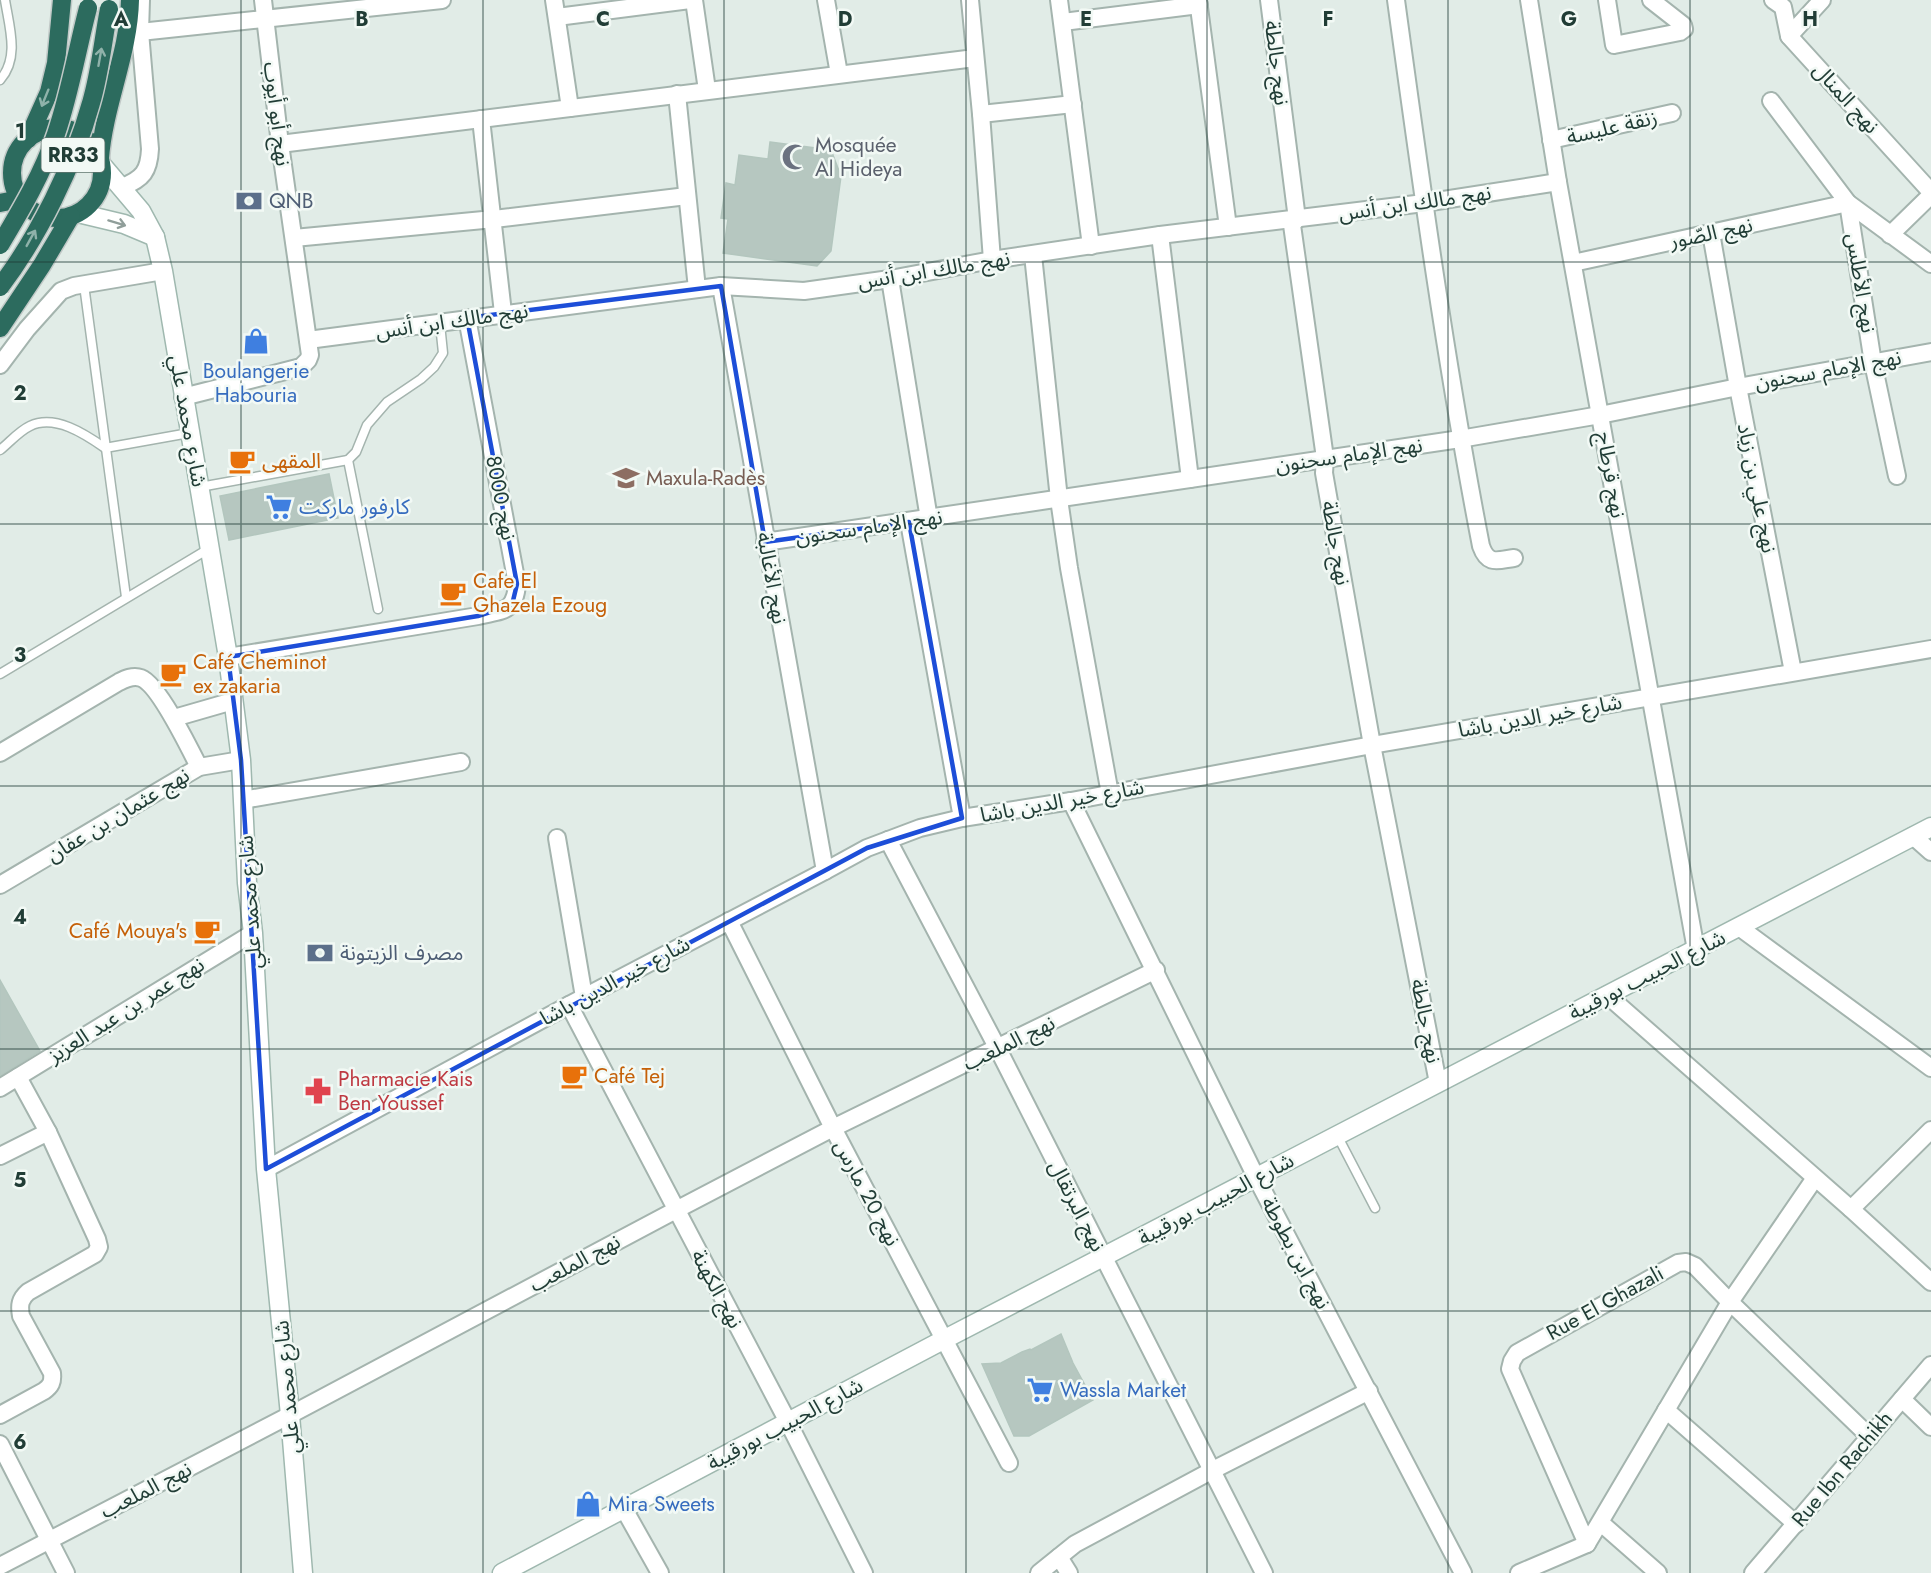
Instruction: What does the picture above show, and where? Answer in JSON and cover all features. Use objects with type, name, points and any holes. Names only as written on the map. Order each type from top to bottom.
[{"type":"highway","points":[[62,0],[56,63],[48,92],[28,139],[6,165],[15,190],[24,203],[48,217],[60,218],[74,215],[89,205],[98,193],[102,179],[102,136],[124,42],[130,0]]},
{"type":"highway","name":"RR33","points":[[0,245],[56,136],[66,104],[88,0]]},
{"type":"highway","name":"RR33","points":[[0,287],[14,269],[36,230],[75,152],[92,102],[109,0]]},
{"type":"highway","points":[[28,139],[44,130],[63,129],[75,132],[86,138],[101,161]]},
{"type":"highway","points":[[0,203],[24,203]]},
{"type":"highway","points":[[0,229],[24,203]]},
{"type":"highway","points":[[0,328],[74,215]]},
{"type":"street","points":[[122,187],[134,183],[143,175],[149,164],[150,149],[140,32],[141,0]]},
{"type":"street","name":"نهج أبو أيوب","points":[[183,397],[301,367],[308,360],[308,340],[280,144],[263,0]]},
{"type":"street","points":[[140,32],[442,0]]},
{"type":"street","points":[[554,0],[570,108]]},
{"type":"street","points":[[557,17],[692,0],[707,90]]},
{"type":"street","points":[[826,0],[839,74]]},
{"type":"street","points":[[970,0],[992,260]]},
{"type":"street","points":[[1059,0],[1091,246]]},
{"type":"street","name":"نهج جالطة","points":[[1269,0],[1297,219],[1292,225],[1324,458],[1324,473],[1372,746],[1438,1083]]},
{"type":"street","points":[[1396,0],[1460,439],[1483,552],[1487,558],[1494,561],[1514,558]]},
{"type":"street","name":"نهج قرطاج","points":[[1529,0],[1558,182],[1696,950]]},
{"type":"street","points":[[1607,0],[1614,45],[1680,32],[1684,29],[1683,25],[1651,0]]},
{"type":"street","points":[[1773,0],[1783,7],[1789,36]]},
{"type":"street","points":[[1789,36],[1822,0]]},
{"type":"street","points":[[1063,22],[1198,3],[1228,227]]},
{"type":"street","name":"نهج المنال","points":[[1789,36],[1931,193]]},
{"type":"street","points":[[280,144],[975,58]]},
{"type":"street","points":[[677,94],[697,289]]},
{"type":"street","points":[[1772,101],[1848,203],[1931,264]]},
{"type":"street","points":[[981,114],[1073,104]]},
{"type":"street","name":"زنقة عليسة","points":[[1551,140],[1672,113]]},
{"type":"street","points":[[482,119],[503,313]]},
{"type":"street","name":"شارع محمد علي","points":[[101,161],[109,175],[141,211],[155,237],[211,548],[228,657],[241,760],[266,1170],[303,1573]]},
{"type":"street","name":"نهج مالك ابن أنس","points":[[308,340],[721,286],[804,291],[1160,235],[1424,203],[1558,182]]},
{"type":"street","points":[[1890,235],[1931,193]]},
{"type":"street","points":[[294,238],[494,219],[687,195]]},
{"type":"street","name":"نهج الصّور","points":[[1573,263],[1848,203]]},
{"type":"street","name":"نهج الأطلس","points":[[1848,203],[1873,363],[1897,476]]},
{"type":"street","points":[[74,215],[124,224],[155,237]]},
{"type":"street","name":"نهج علي بن زياد","points":[[1712,233],[1738,387],[1793,672]]},
{"type":"street","points":[[1160,235],[1190,479]]},
{"type":"street","points":[[1033,255],[1059,499],[1069,568],[1110,794]]},
{"type":"street","points":[[0,365],[27,329],[61,291],[162,271]]},
{"type":"street","points":[[890,279],[929,519]]},
{"type":"street","name":"نهج الأغالبة","points":[[721,286],[825,871]]},
{"type":"street","name":"نهج 8000","points":[[228,657],[478,616],[512,605],[516,599],[517,584],[467,318]]},
{"type":"street","name":"نهج الإمام سحنون","points":[[765,543],[1460,439],[1600,415],[1931,352]]},
{"type":"street","points":[[909,522],[962,818]]},
{"type":"street","name":"شارع خير الدين باشا","points":[[266,1170],[729,921],[888,840],[920,828],[962,818],[1071,801],[1650,696],[1931,649]]},
{"type":"street","points":[[0,753],[119,682],[140,677],[147,682],[174,718],[199,767]]},
{"type":"street","points":[[174,718],[233,701]]},
{"type":"street","name":"نهج عثمان بن عفان","points":[[0,885],[199,767],[241,760]]},
{"type":"street","points":[[243,800],[461,762]]},
{"type":"street","name":"نهج ابن بطوطة","points":[[1071,801],[1256,1177],[1463,1573]]},
{"type":"street","name":"شارع الحبيب بورقيبة","points":[[502,1573],[945,1339],[1931,827]]},
{"type":"street","points":[[1913,836],[1931,852]]},
{"type":"street","name":"نهج الكهنة","points":[[557,838],[577,1001],[676,1209],[864,1573]]},
{"type":"street","name":"نهج البرتقال","points":[[888,840],[998,1049],[1264,1573]]},
{"type":"street","name":"نهج 20 مارس","points":[[729,921],[1009,1463]]},
{"type":"street","points":[[1738,927],[1931,1068]]},
{"type":"street","name":"نهج عمر بن عبد العزيز","points":[[0,1088],[253,933]]},
{"type":"street","name":"نهج الملعب","points":[[0,1566],[290,1415],[676,1209],[834,1128],[1156,970]]},
{"type":"street","points":[[1607,995],[1931,1282]]},
{"type":"street","points":[[0,1414],[44,1391],[53,1379],[52,1372],[21,1316],[19,1309],[21,1299],[28,1292],[95,1254],[99,1246],[48,1132],[18,1077]]},
{"type":"street","points":[[1851,1209],[1931,1130]]},
{"type":"street","points":[[1,1154],[48,1132]]},
{"type":"street","points":[[1519,1573],[1587,1544],[1730,1302],[1815,1178]]},
{"type":"street","name":"Rue El Ghazali","points":[[1587,1544],[1510,1369],[1512,1360],[1518,1353],[1678,1263],[1686,1262],[1695,1266],[1870,1437]]},
{"type":"street","name":"Rue Ibn Rachikh","points":[[1753,1573],[1931,1365]]},
{"type":"street","points":[[1039,1573],[1075,1544],[1211,1471],[1369,1391]]},
{"type":"street","points":[[1902,1399],[1931,1427]]},
{"type":"street","points":[[1666,1410],[1796,1524]]},
{"type":"street","points":[[0,1444],[66,1573]]},
{"type":"street","points":[[624,1509],[660,1573]]},
{"type":"street","points":[[1601,1523],[1658,1573]]},
{"type":"street","points":[[1059,1557],[1069,1573]]},
{"type":"lane","points":[[0,80],[6,74],[12,50],[5,0]]},
{"type":"lane","points":[[84,285],[126,597]]},
{"type":"lane","points":[[199,487],[348,460],[356,452],[367,425],[387,402],[422,379],[434,367],[443,353],[440,324]]},
{"type":"lane","points":[[0,450],[30,426],[43,423],[66,425],[84,433],[105,448],[189,432]]},
{"type":"lane","points":[[348,460],[378,609]]},
{"type":"lane","points":[[0,674],[211,548]]},
{"type":"lane","points":[[1337,1135],[1375,1208]]},
{"type":"highlighted area","points":[[721,286],[765,542],[909,522],[962,818],[867,848],[266,1169],[241,760],[228,657],[478,616],[512,605],[517,584],[467,318]]},
{"type":"building","points":[[770,142],[831,150],[841,176],[831,251],[817,266],[723,253],[728,219],[721,218],[726,183],[735,185],[739,155],[768,159]]},
{"type":"building","name":"كارفور ماركت","points":[[329,474],[338,518],[229,540],[220,496]]},
{"type":"building","points":[[0,980],[40,1051],[0,1076]]},
{"type":"building","name":"Wassla Market","points":[[1061,1334],[1073,1363],[1093,1400],[1029,1436],[1014,1436],[982,1364],[1001,1363]]},
{"type":"place","name":"Mosquée Al Hideya","points":[[795,157]]},
{"type":"place","name":"QNB","points":[[249,201]]},
{"type":"place","name":"Boulangerie Habouria","points":[[256,341]]},
{"type":"place","name":"المقهى","points":[[242,461]]},
{"type":"place","name":"Maxula-Radès","points":[[626,478]]},
{"type":"place","name":"كارفور ماركت","points":[[279,507]]},
{"type":"place","name":"Cafe El Ghazela Ezoug","points":[[453,593]]},
{"type":"place","name":"Café Cheminot ex zakaria","points":[[173,674]]},
{"type":"place","name":"Café Mouya's","points":[[207,931]]},
{"type":"place","name":"مصرف الزيتونة","points":[[320,953]]},
{"type":"place","name":"Café Tej","points":[[574,1076]]},
{"type":"place","name":"Pharmacie Kais Ben Youssef","points":[[318,1091]]},
{"type":"place","name":"Wassla Market","points":[[1040,1390]]},
{"type":"place","name":"Mira Sweets","points":[[588,1504]]}]
